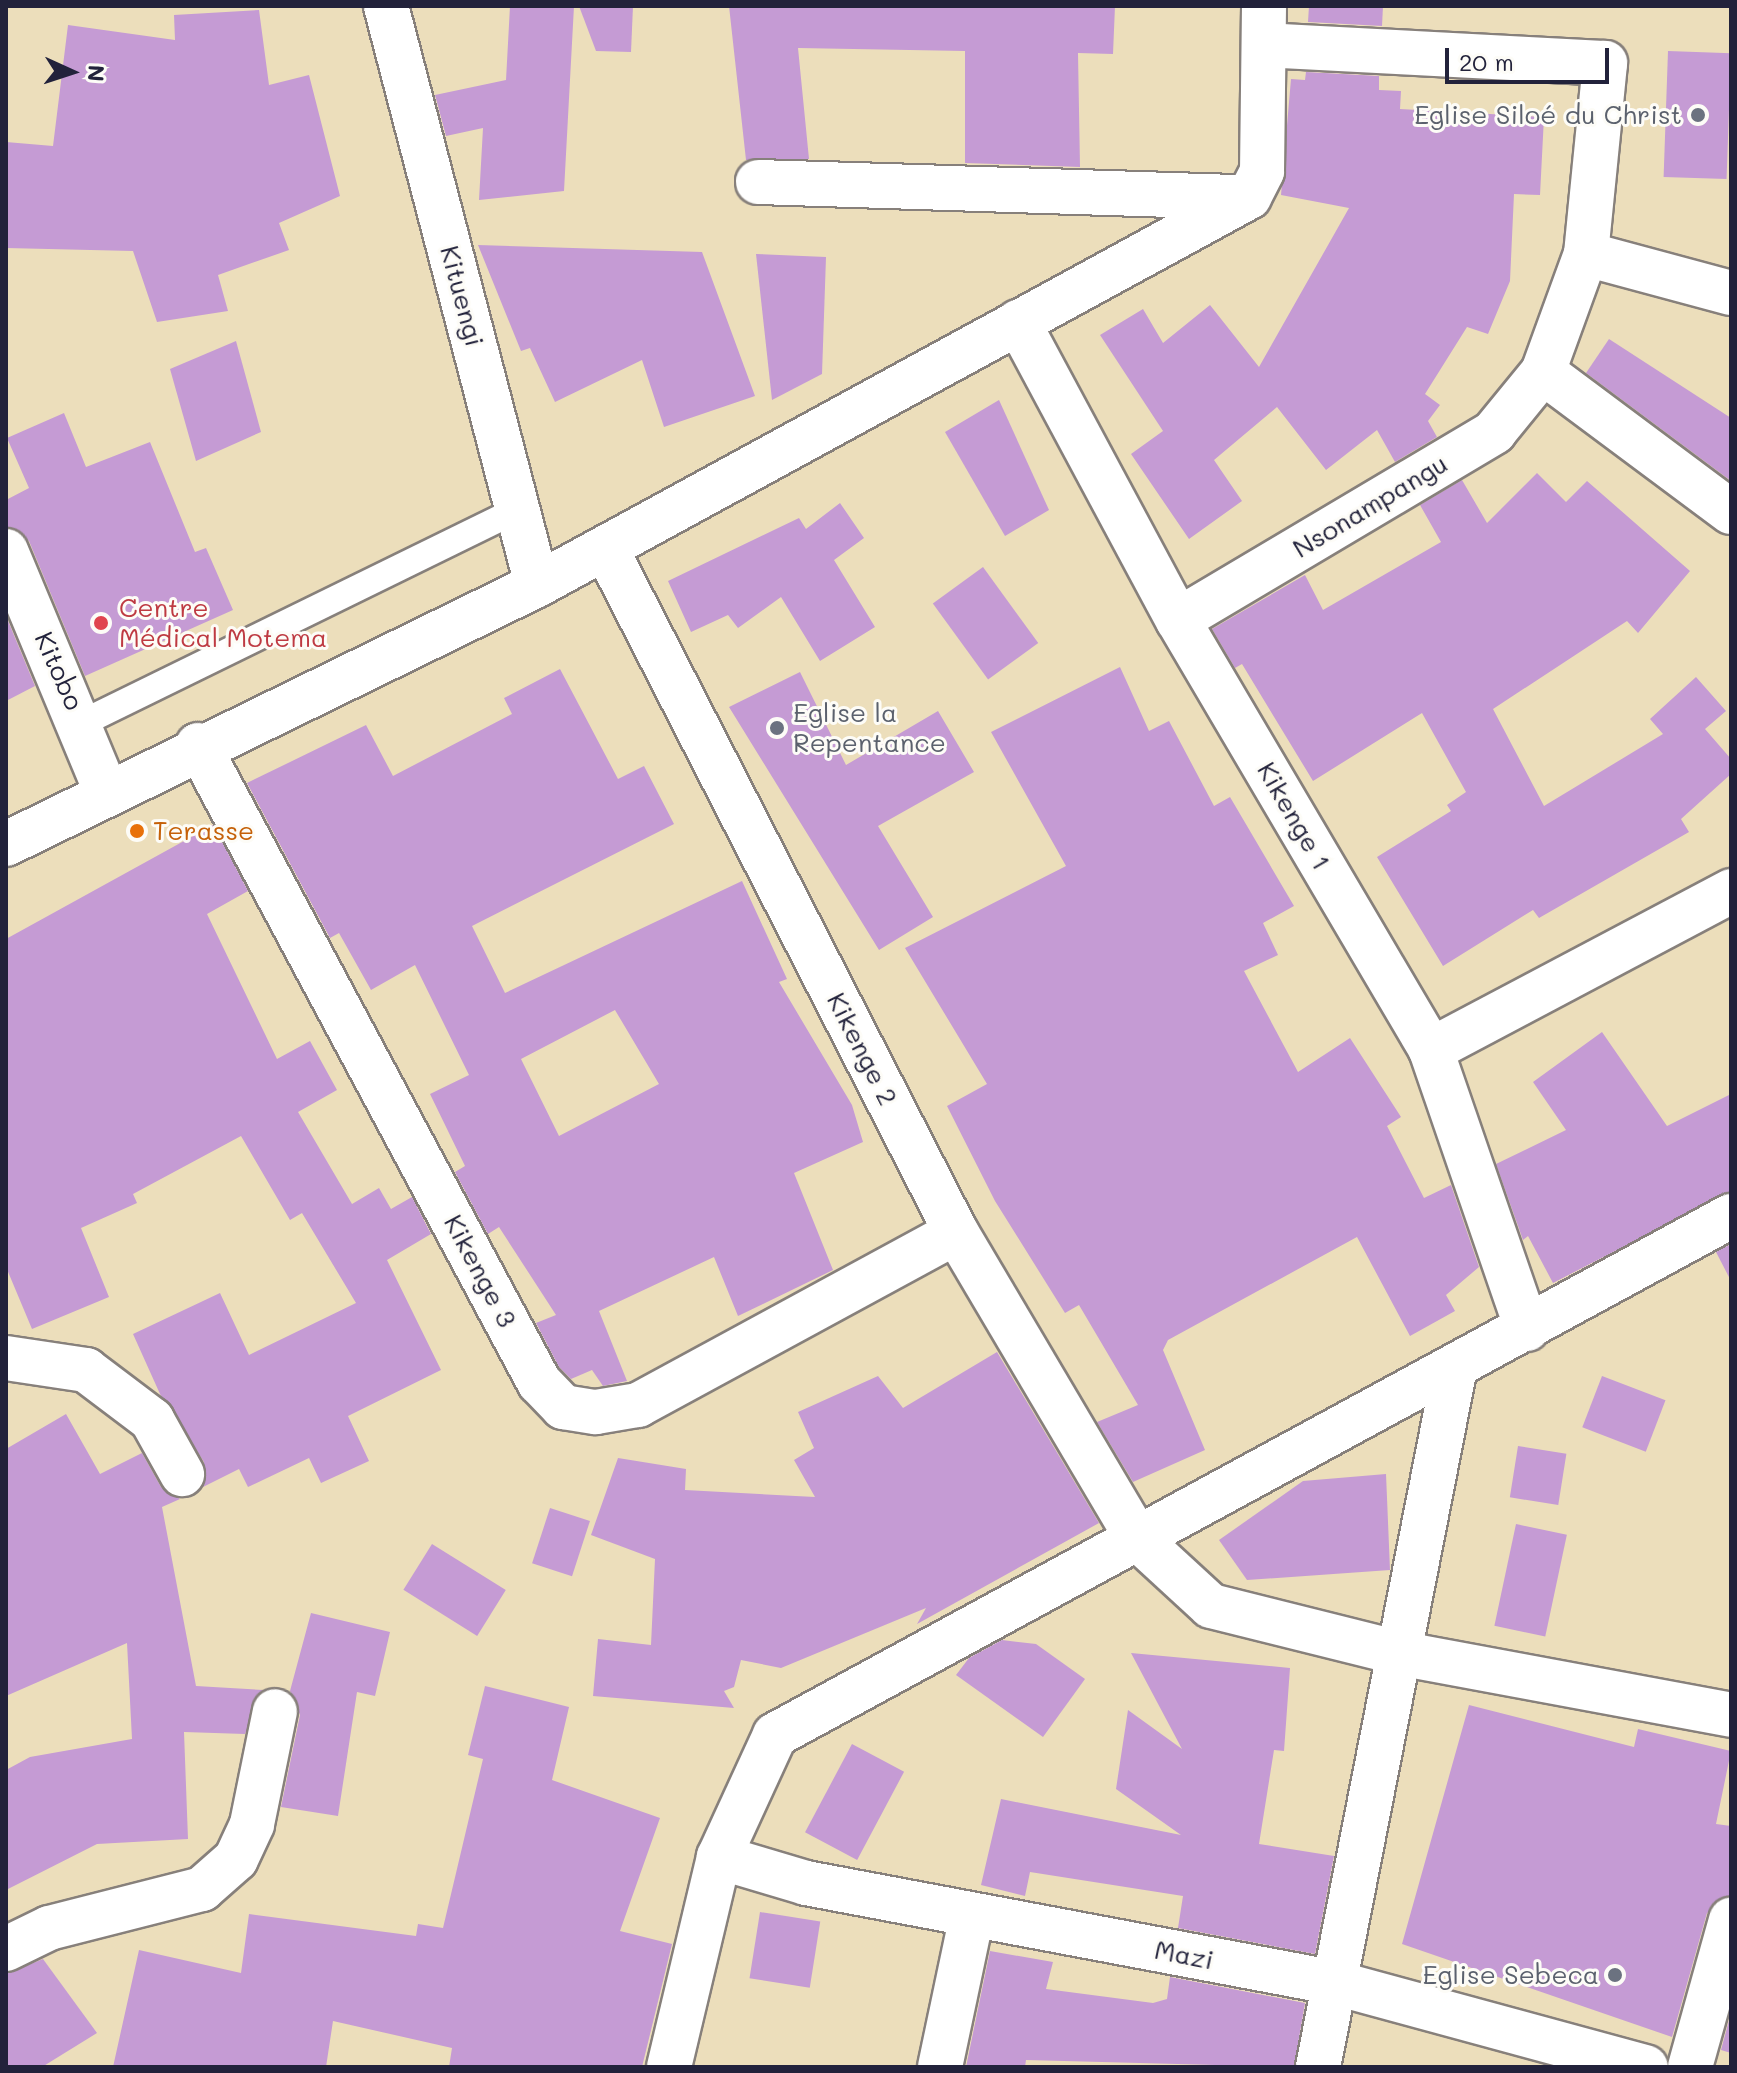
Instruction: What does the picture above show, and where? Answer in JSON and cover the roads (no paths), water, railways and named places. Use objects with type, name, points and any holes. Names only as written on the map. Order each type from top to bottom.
[{"type":"street","name":"Kituengi","points":[[386,6],[537,585]]},
{"type":"street","points":[[6,844],[198,745],[537,585],[1249,197],[1262,171],[1265,26]]},
{"type":"street","name":"Nsonampangu","points":[[1178,620],[1494,432],[1543,372],[1586,254],[1605,63],[1265,26]]},
{"type":"street","points":[[758,182],[1249,197]]},
{"type":"street","points":[[1586,254],[1731,293]]},
{"type":"street","name":"Kikenge 1","points":[[1018,322],[1178,620],[1431,1050],[1527,1329]]},
{"type":"street","points":[[1543,372],[1731,512]]},
{"type":"street","name":"Kikenge 2","points":[[606,549],[956,1232],[1137,1538],[1211,1606],[1403,1654],[1731,1715]]},
{"type":"street","name":"Kitobo","points":[[6,551],[82,723],[107,794]]},
{"type":"street","name":"Kikenge 3","points":[[198,745],[539,1382],[563,1407],[596,1412],[638,1405],[956,1232]]},
{"type":"street","points":[[1431,1050],[1731,891]]},
{"type":"street","points":[[669,2067],[719,1857],[775,1735],[1137,1538],[1454,1372],[1731,1216]]},
{"type":"street","points":[[6,1358],[86,1370],[152,1420],[182,1474]]},
{"type":"street","points":[[1318,2067],[1403,1654],[1454,1372]]},
{"type":"street","points":[[6,1949],[49,1928],[202,1889],[236,1859],[252,1824],[275,1711]]},
{"type":"street","name":"Mazi","points":[[719,1857],[806,1883],[1336,1983],[1646,2067]]},
{"type":"street","points":[[940,2067],[972,1915]]},
{"type":"street","points":[[1690,2067],[1731,1920]]},
{"type":"lane","points":[[82,723],[517,510]]},
{"type":"place","name":"Eglise Siloé du Christ","points":[[1698,115]]},
{"type":"place","name":"Centre Médical Motema","points":[[101,623]]},
{"type":"place","name":"Eglise la Repentance","points":[[777,728]]},
{"type":"place","name":"Terasse","points":[[137,831]]},
{"type":"place","name":"Eglise Sebeca","points":[[1615,1975]]}]
